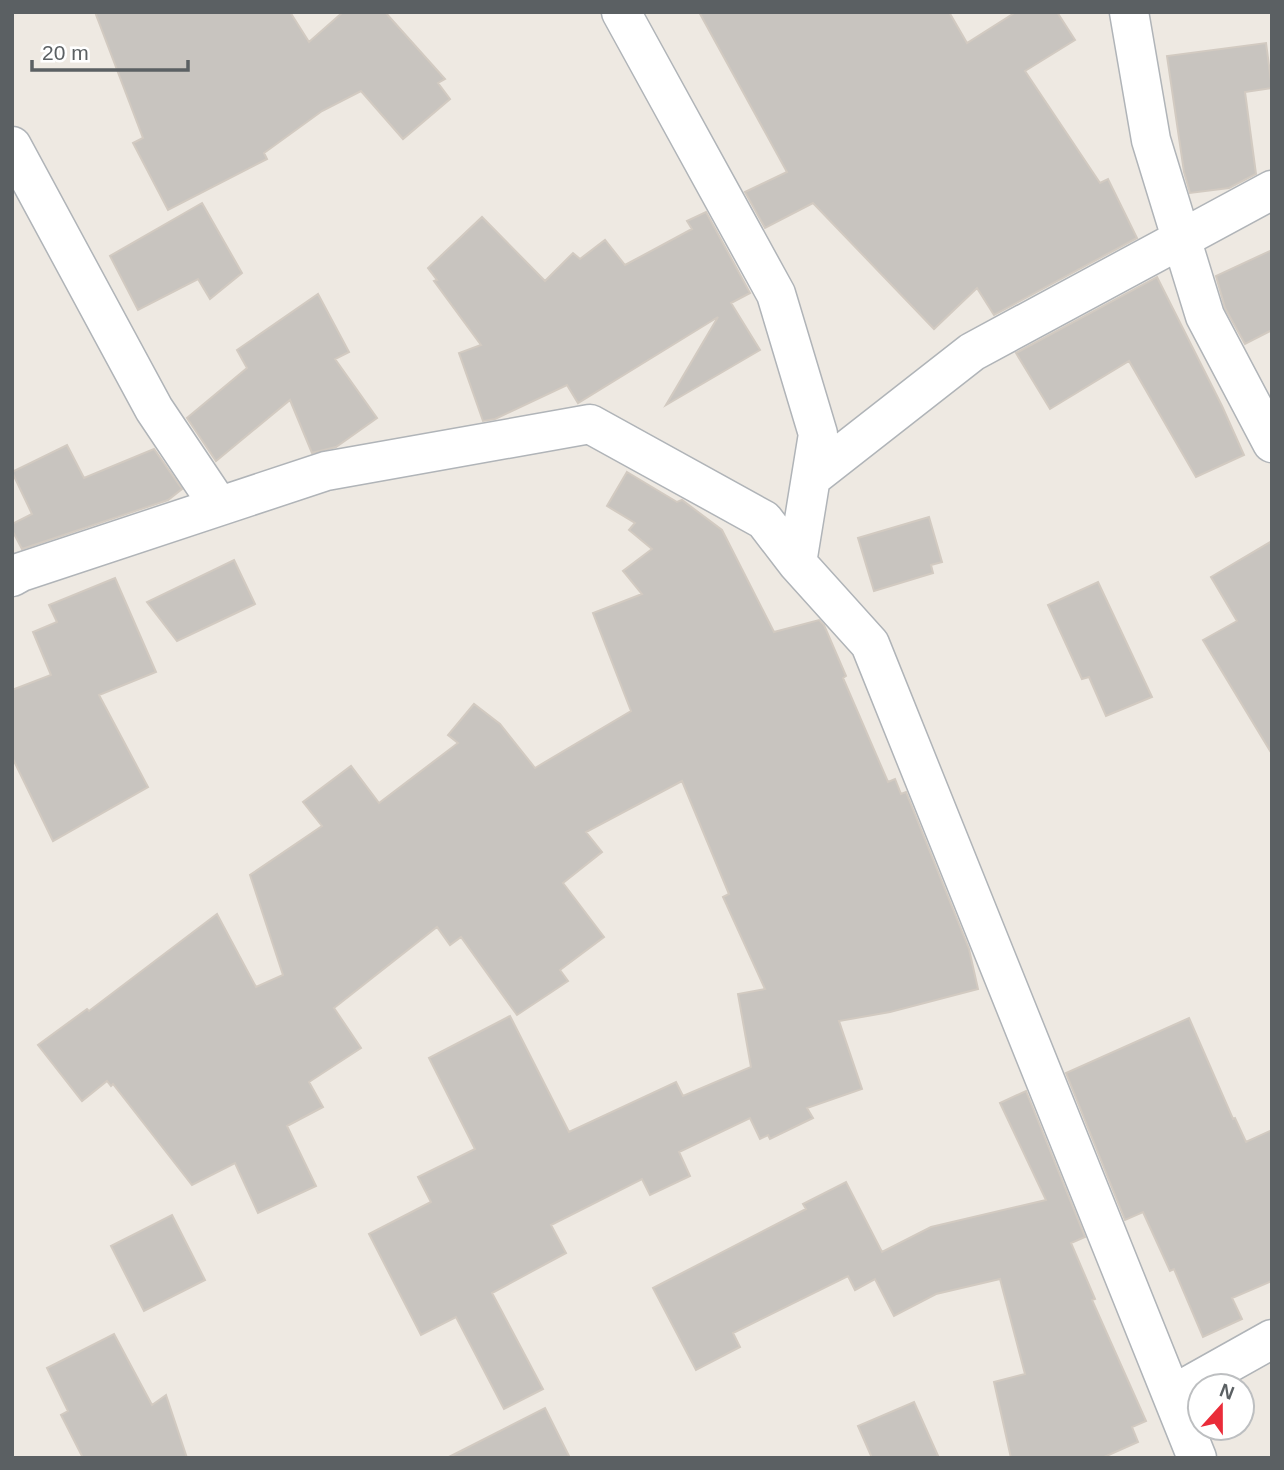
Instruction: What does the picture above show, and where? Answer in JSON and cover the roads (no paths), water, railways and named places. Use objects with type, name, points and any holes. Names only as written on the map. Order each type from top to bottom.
[{"type":"street","points":[[621,12],[776,294],[818,434],[797,563]]},
{"type":"street","points":[[1129,12],[1151,139],[1205,316],[1272,443]]},
{"type":"street","points":[[12,146],[154,409],[219,506]]},
{"type":"street","points":[[811,478],[972,352],[1272,190]]},
{"type":"street","points":[[12,577],[326,471],[590,424],[764,520],[797,563],[870,644],[1197,1458]]},
{"type":"street","points":[[1172,1395],[1272,1339]]}]
